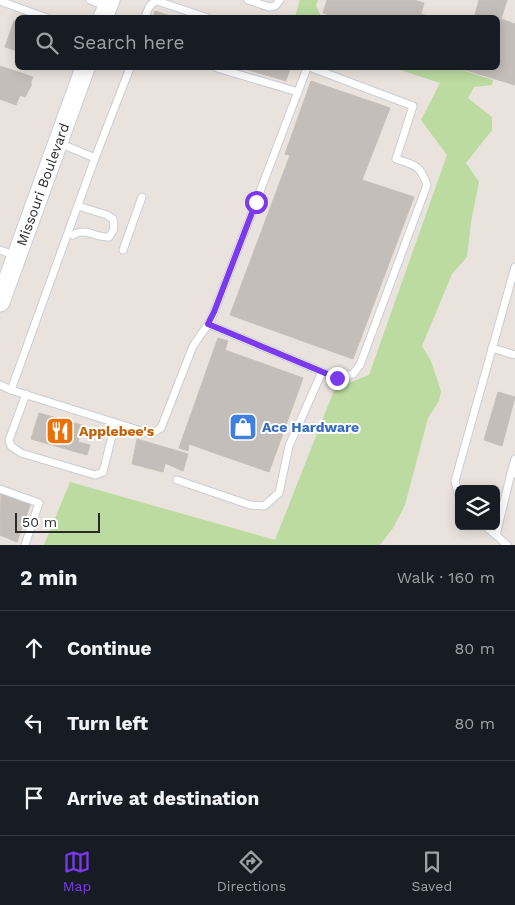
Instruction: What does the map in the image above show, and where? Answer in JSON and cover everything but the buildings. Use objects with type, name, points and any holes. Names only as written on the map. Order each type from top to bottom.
[{"type":"main road","name":"Missouri Boulevard","points":[[0,302],[8,253],[58,143],[84,70]]},
{"type":"lane","points":[[0,0],[39,15]]},
{"type":"lane","points":[[248,0],[269,7],[275,6],[280,0]]},
{"type":"lane","points":[[146,15],[148,8],[157,1],[199,15]]},
{"type":"lane","points":[[11,390],[95,158],[129,70]]},
{"type":"lane","points":[[224,70],[298,92]]},
{"type":"lane","points":[[0,385],[115,424],[151,434],[161,428],[193,346],[214,312],[306,70]]},
{"type":"lane","points":[[208,324],[337,378],[353,374],[360,365],[427,185],[422,172],[414,165],[396,159],[413,106],[317,70]]},
{"type":"lane","points":[[58,143],[95,158]]},
{"type":"lane","points":[[123,250],[142,197]]},
{"type":"lane","points":[[73,235],[82,231],[103,238],[108,237],[114,230],[115,225],[113,219],[107,215],[78,206]]},
{"type":"lane","points":[[456,485],[455,481],[515,267]]},
{"type":"lane","points":[[492,348],[515,355]]},
{"type":"lane","points":[[177,480],[250,505],[264,506],[279,492],[289,446],[322,372]]},
{"type":"lane","points":[[26,394],[8,440],[10,446],[21,453],[95,474],[103,472],[115,424]]},
{"type":"lane","points":[[496,535],[515,459]]},
{"type":"lane","points":[[0,489],[39,503],[25,545]]},
{"type":"lane","points":[[490,530],[507,545]]},
{"type":"green space","points":[[300,0],[318,0],[316,5],[320,15],[296,15]]},
{"type":"green space","points":[[400,70],[462,70],[493,80],[492,85],[474,87],[468,98],[492,117],[492,130],[466,163],[479,182],[471,222],[467,257],[452,274],[422,346],[431,361],[441,391],[439,401],[428,418],[405,505],[393,528],[380,545],[44,545],[70,482],[275,540],[335,388],[369,375],[447,155],[421,120],[440,83]]},
{"type":"place","name":"Ace Hardware","points":[[243,427]]},
{"type":"place","name":"Applebee's","points":[[60,431]]},
{"type":"route","points":[[256,202],[208,324],[337,378]]}]
